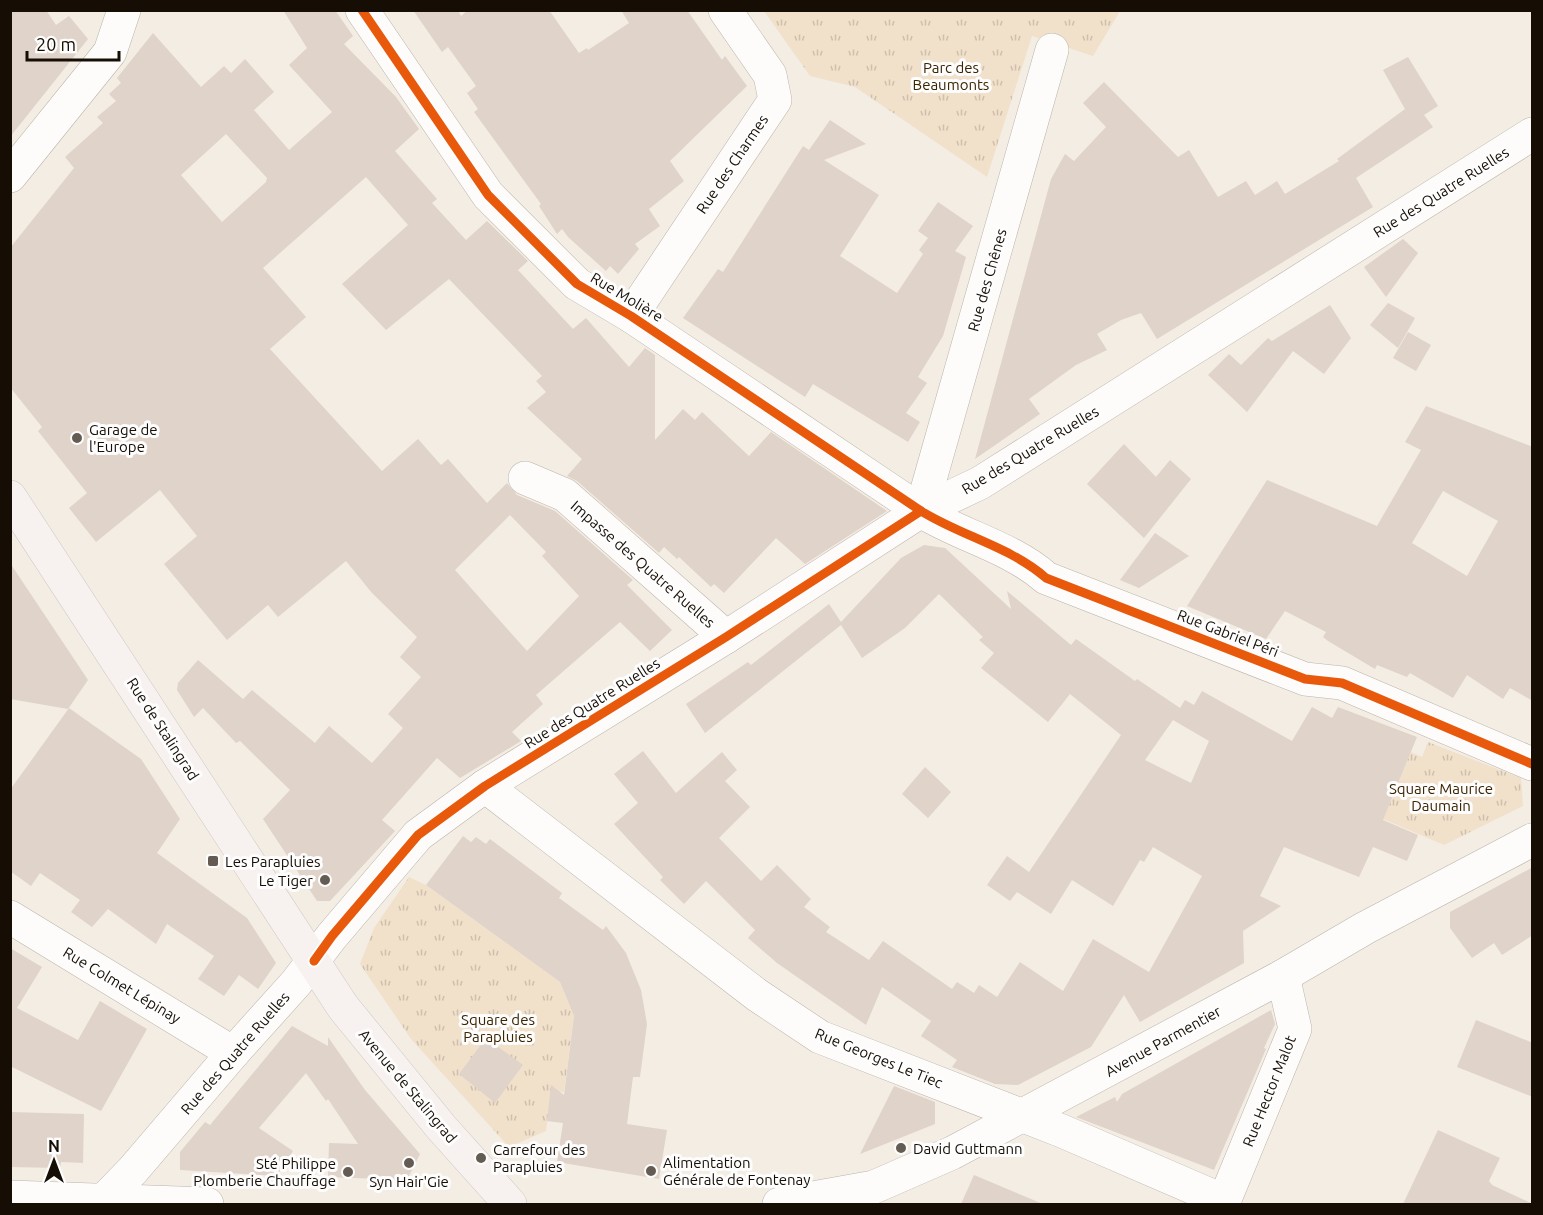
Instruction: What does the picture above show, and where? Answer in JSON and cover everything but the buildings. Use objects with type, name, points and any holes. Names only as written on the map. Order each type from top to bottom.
[{"type":"main road","name":"Rue de Stalingrad","points":[[10,497],[314,962]]},
{"type":"main road","name":"Avenue de Stalingrad","points":[[314,962],[343,1007],[510,1204]]},
{"type":"street","points":[[10,176],[110,52],[124,10]]},
{"type":"street","name":"Rue Molière","points":[[362,10],[488,195],[578,284],[631,316],[921,511]]},
{"type":"street","name":"Rue des Charmes","points":[[631,316],[775,100],[770,75],[725,10]]},
{"type":"street","name":"Rue des Chênes","points":[[921,511],[1052,50]]},
{"type":"street","name":"Rue des Quatre Ruelles","points":[[102,1203],[314,962],[332,936],[418,835],[485,786],[726,637],[921,511],[980,483],[1533,134]]},
{"type":"street","name":"Impasse des Quatre Ruelles","points":[[525,478],[565,495],[726,637]]},
{"type":"street","name":"Rue Gabriel Péri","points":[[921,511],[947,527],[1030,563],[1046,578],[1305,680],[1342,683],[1533,764]]},
{"type":"street","name":"Rue Georges Le Tiec","points":[[485,786],[757,995],[820,1036],[1024,1117],[1223,1203]]},
{"type":"street","name":"Avenue Parmentier","points":[[779,1204],[878,1196],[952,1153],[1024,1117],[1283,976],[1365,928],[1533,840]]},
{"type":"street","name":"Rue Colmet Lépinay","points":[[10,917],[233,1053]]},
{"type":"street","name":"Rue Hector Malot","points":[[1223,1203],[1295,1029],[1283,976]]},
{"type":"street","points":[[10,1197],[102,1203],[207,1204]]},
{"type":"green space","name":"Parc des Beaumonts","points":[[764,11],[1120,11],[1093,56],[1032,36],[987,177],[855,87],[810,76]]},
{"type":"green space","name":"Square Maurice Daumain","points":[[1428,742],[1521,778],[1523,806],[1444,845],[1383,819],[1411,752],[1422,757]]},
{"type":"green space","name":"Square des Parapluies","points":[[409,877],[426,885],[560,982],[574,1016],[564,1092],[551,1091],[546,1131],[509,1147],[411,1039],[360,964],[374,928]]},
{"type":"cycle path","points":[[362,10],[488,195],[577,284],[631,316],[921,511],[1017,558],[1046,578],[1305,679],[1342,683],[1532,764]]},
{"type":"cycle path","points":[[314,961],[332,936],[418,835],[485,786],[726,637],[921,511]]},
{"type":"place","name":"Garage de l'Europe","points":[[77,438]]},
{"type":"place","name":"Les Parapluies","points":[[213,861]]},
{"type":"place","name":"Le Tiger","points":[[325,880]]},
{"type":"place","name":"David Guttmann","points":[[901,1148]]},
{"type":"place","name":"Carrefour des Parapluies","points":[[481,1158]]},
{"type":"place","name":"Syn Hair'Gie","points":[[409,1163]]},
{"type":"place","name":"Alimentation Générale de Fontenay","points":[[651,1171]]},
{"type":"place","name":"Sté Philippe Plomberie Chauffage","points":[[348,1172]]}]
